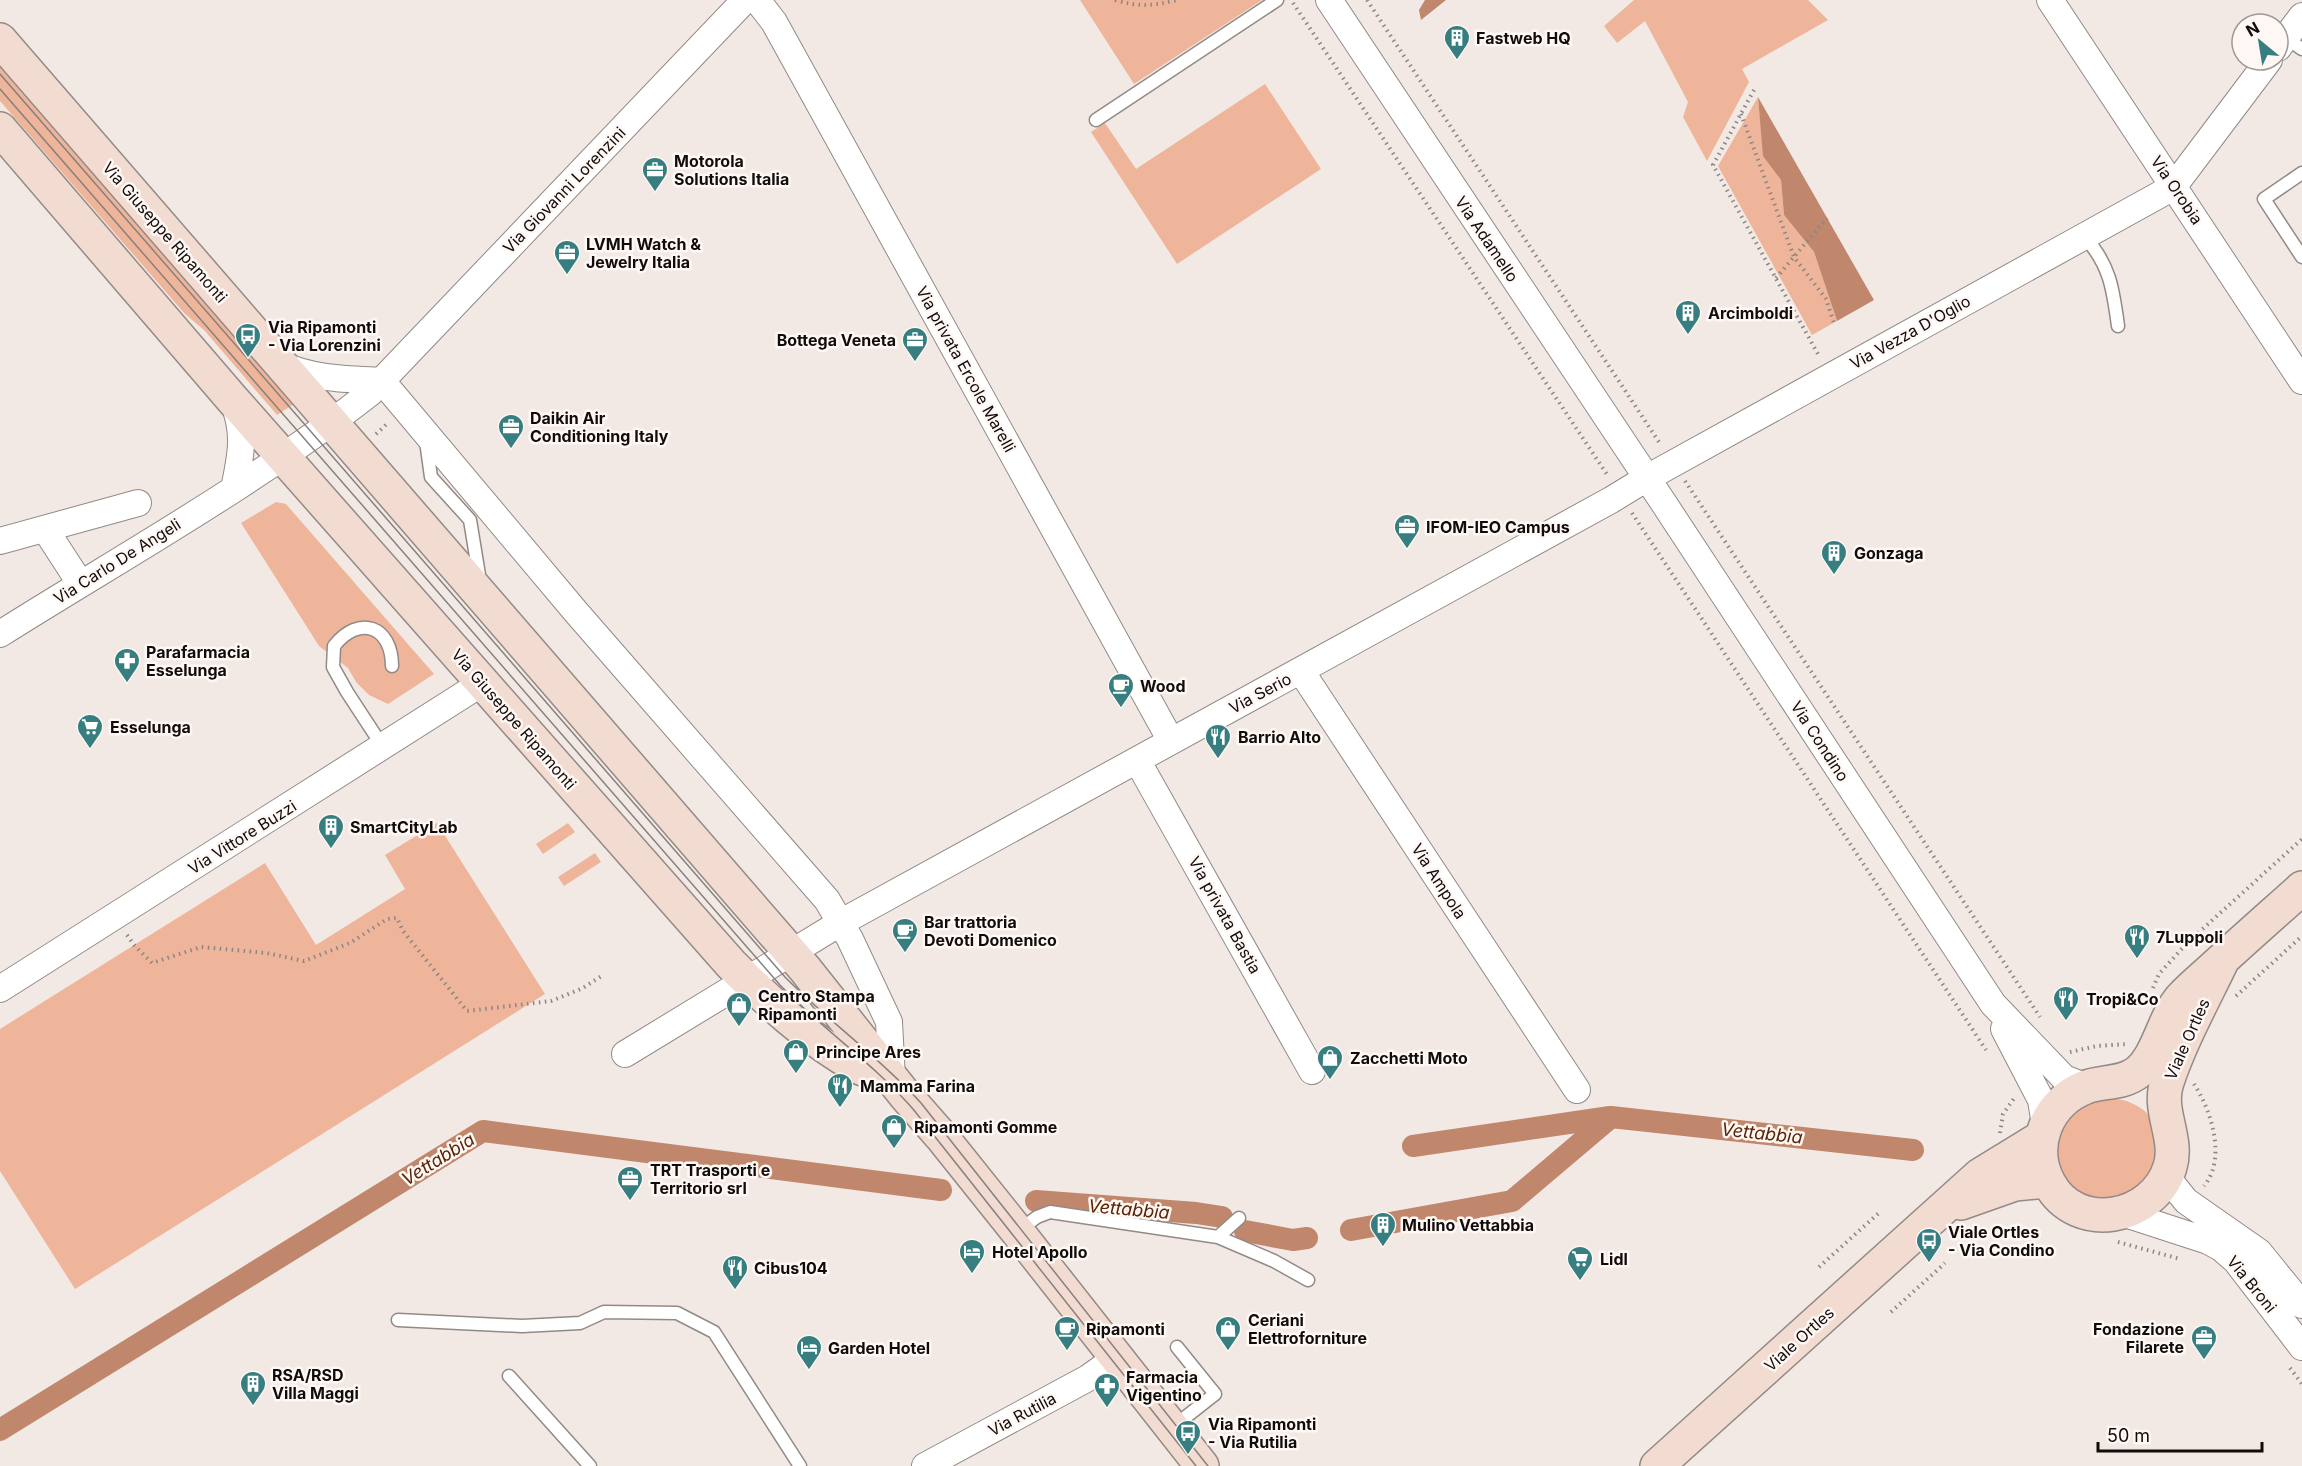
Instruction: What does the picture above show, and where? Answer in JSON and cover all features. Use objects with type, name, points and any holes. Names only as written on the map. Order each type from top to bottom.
[{"type":"street","name":"Via Giovanni Lorenzini","points":[[331,423],[382,381],[745,0]]},
{"type":"street","name":"Via privata Ercole Marelli","points":[[757,0],[774,22],[1171,741]]},
{"type":"street","name":"Via Adamello","points":[[1329,0],[1647,478]]},
{"type":"street","name":"Via Orobia","points":[[2050,0],[2302,381]]},
{"type":"street","points":[[2290,43],[2302,16]]},
{"type":"street","name":"Via Giuseppe Ripamonti","points":[[0,40],[791,953],[941,1136],[1202,1466]]},
{"type":"street","points":[[2174,186],[2260,72]]},
{"type":"street","name":"Via Giuseppe Ripamonti","points":[[0,129],[233,400],[747,980],[818,1042],[860,1067],[892,1079]]},
{"type":"street","name":"Via Vezza D'Oglio","points":[[1647,478],[2174,186]]},
{"type":"street","points":[[280,364],[318,376],[382,381],[576,612],[826,900],[889,1022],[892,1079]]},
{"type":"street","points":[[233,400],[242,427],[234,489]]},
{"type":"street","points":[[284,457],[331,423]]},
{"type":"street","name":"Via Carlo De Angeli","points":[[0,634],[284,457]]},
{"type":"street","name":"Via Serio","points":[[840,924],[1647,478]]},
{"type":"street","name":"Via Condino","points":[[1647,478],[1994,1004],[2064,1078],[2097,1085]]},
{"type":"street","points":[[0,541],[138,503]]},
{"type":"street","points":[[45,529],[80,583]]},
{"type":"street","name":"Via Ampola","points":[[1301,671],[1577,1090]]},
{"type":"street","name":"Via Vittore Buzzi","points":[[0,988],[482,683]]},
{"type":"street","name":"Via privata Bastia","points":[[1137,760],[1312,1071]]},
{"type":"street","name":"Viale Ortles","points":[[1657,1466],[1980,1175],[2043,1131],[2062,1102],[2097,1085],[2125,1079],[2138,1072],[2180,999],[2302,888]]},
{"type":"street","points":[[625,1054],[840,924]]},
{"type":"street","name":"Viale Ortles","points":[[1941,1212],[2015,1184],[2048,1181],[2064,1200],[2078,1209],[2096,1215],[2122,1213],[2148,1200],[2170,1168],[2173,1143],[2164,1101],[2166,1086],[2177,1057],[2223,959]]},
{"type":"street","name":"Via Condino","points":[[1994,1004],[2006,1034],[2040,1100],[2043,1131]]},
{"type":"street","name":"Viale Ortles","points":[[2097,1085],[2118,1084],[2138,1091],[2153,1102],[2167,1122]]},
{"type":"street","points":[[2043,1131],[2041,1162],[2048,1181]]},
{"type":"street","name":"Via Broni","points":[[2166,1176],[2186,1201],[2259,1252],[2302,1305]]},
{"type":"street","name":"Via Broni","points":[[2122,1213],[2208,1240],[2236,1260],[2294,1355]]},
{"type":"street","name":"Via Rutilia","points":[[925,1466],[1088,1378],[1116,1358]]},
{"type":"lane","points":[[1096,120],[1277,0]]},
{"type":"lane","points":[[2302,173],[2264,199],[2302,257]]},
{"type":"lane","points":[[2084,236],[2096,249],[2110,275],[2118,326]]},
{"type":"lane","points":[[424,432],[431,477],[470,520],[482,597]]},
{"type":"lane","points":[[383,747],[333,667],[334,646],[349,631],[369,628],[378,632],[389,645],[392,651],[392,666]]},
{"type":"lane","points":[[1017,1231],[1037,1216],[1050,1212],[1218,1237],[1274,1261],[1308,1280]]},
{"type":"lane","points":[[1218,1237],[1239,1218]]},
{"type":"lane","points":[[398,1320],[522,1326],[580,1323],[604,1312],[676,1313],[714,1332],[800,1466]]},
{"type":"lane","points":[[1172,1428],[1215,1394],[1177,1347]]},
{"type":"lane","points":[[509,1376],[590,1466]]},
{"type":"path","points":[[1115,0],[1134,6],[1156,6],[1177,0]]},
{"type":"path","points":[[1291,0],[1608,476]]},
{"type":"path","points":[[1367,0],[1662,445]]},
{"type":"path","points":[[1754,90],[1713,165],[1819,356]]},
{"type":"path","points":[[1741,114],[1794,257],[1826,299],[1834,323]]},
{"type":"path","points":[[1776,278],[1827,218]]},
{"type":"path","points":[[373,437],[389,422]]},
{"type":"path","points":[[375,424],[381,429]]},
{"type":"path","points":[[1683,478],[2042,1020]]},
{"type":"path","points":[[1630,510],[1992,1058]]},
{"type":"path","points":[[114,917],[134,945],[152,963],[201,947],[267,953],[304,961],[350,943],[387,919],[397,918],[403,931],[467,1011],[550,1001],[583,988],[603,975]]},
{"type":"path","points":[[2230,1002],[2302,936]]},
{"type":"path","points":[[2064,1054],[2097,1046],[2136,1045]]},
{"type":"path","points":[[2189,1075],[2204,1100],[2212,1120],[2213,1168],[2206,1184],[2200,1189]]},
{"type":"path","points":[[2001,1142],[2000,1125],[2003,1114],[2016,1096],[2011,1088]]},
{"type":"path","points":[[1819,1267],[1881,1211]]},
{"type":"path","points":[[2155,1252],[2187,1261]]},
{"type":"path","points":[[1891,1312],[1945,1263]]},
{"type":"path","points":[[2294,1355],[2302,1384]]},
{"type":"shaded area","points":[[1080,0],[1262,0],[1134,84]]},
{"type":"shaded area","points":[[1425,0],[1446,0],[1421,20],[1419,10]]},
{"type":"shaded area","points":[[1634,0],[1808,0],[1828,20],[1742,69],[1749,82],[1707,161],[1683,117],[1688,102],[1645,21],[1617,43],[1604,26]]},
{"type":"shaded area","points":[[0,61],[297,402],[277,415],[204,330],[185,314],[0,101]]},
{"type":"shaded area","points":[[1265,84],[1321,169],[1177,264],[1091,132],[1105,123],[1136,169]]},
{"type":"shaded area","points":[[1758,97],[1764,156],[1781,180],[1784,215],[1814,252],[1837,321],[1812,335],[1718,166]]},
{"type":"shaded area","points":[[1758,97],[1874,300],[1837,321],[1814,252],[1784,215],[1781,180],[1763,156]]},
{"type":"shaded area","points":[[276,502],[286,504],[434,674],[388,704],[369,695],[356,682],[348,668],[319,646],[241,523]]},
{"type":"shaded area","points":[[437,823],[545,994],[75,1289],[0,1171],[0,1029],[265,863],[316,945],[405,889],[385,855]]},
{"type":"shaded area","points":[[568,823],[575,832],[543,854],[536,844]]},
{"type":"shaded area","points":[[595,853],[601,862],[564,886],[558,877]]},
{"type":"shaded area","points":[[2102,1097],[2125,1101],[2140,1107],[2151,1118],[2154,1126],[2158,1165],[2133,1196],[2092,1200],[2074,1191],[2061,1175],[2055,1155],[2056,1135],[2082,1103]]},
{"type":"waterway","name":"Vettabbia","points":[[1413,1146],[1610,1117]]},
{"type":"waterway","name":"Vettabbia","points":[[1351,1230],[1512,1201],[1611,1117],[1913,1150]]},
{"type":"waterway","name":"Vettabbia","points":[[0,1430],[483,1131],[941,1190]]},
{"type":"waterway","name":"Vettabbia","points":[[1036,1201],[1222,1217]]},
{"type":"waterway","name":"Vettabbia","points":[[1245,1231],[1293,1240],[1307,1238]]},
{"type":"tram line","points":[[0,74],[785,977],[921,1103],[1208,1466]]},
{"type":"tram line","points":[[0,89],[780,985],[881,1076],[913,1109],[1196,1466]]},
{"type":"place","name":"Fastweb HQ","points":[[1457,61]]},
{"type":"place","name":"Motorola Solutions Italia","points":[[655,193]]},
{"type":"place","name":"LVMH Watch & Jewelry Italia","points":[[567,276]]},
{"type":"place","name":"Arcimboldi","points":[[1688,336]]},
{"type":"place","name":"Via Ripamonti - Via Lorenzini","points":[[248,359]]},
{"type":"place","name":"Bottega Veneta","points":[[915,363]]},
{"type":"place","name":"Daikin Air Conditioning Italy","points":[[511,450]]},
{"type":"place","name":"IFOM-IEO Campus","points":[[1407,550]]},
{"type":"place","name":"Gonzaga","points":[[1834,576]]},
{"type":"place","name":"Parafarmacia Esselunga","points":[[127,684]]},
{"type":"place","name":"Wood","points":[[1121,709]]},
{"type":"place","name":"Esselunga","points":[[90,750]]},
{"type":"place","name":"Barrio Alto","points":[[1218,760]]},
{"type":"place","name":"SmartCityLab","points":[[331,850]]},
{"type":"place","name":"Bar trattoria Devoti Domenico","points":[[905,954]]},
{"type":"place","name":"7Luppoli","points":[[2137,960]]},
{"type":"place","name":"Tropi&Co","points":[[2066,1022]]},
{"type":"place","name":"Centro Stampa Ripamonti","points":[[739,1028]]},
{"type":"place","name":"Principe Ares","points":[[796,1075]]},
{"type":"place","name":"Zacchetti Moto","points":[[1330,1081]]},
{"type":"place","name":"Mamma Farina","points":[[840,1109]]},
{"type":"place","name":"Ripamonti Gomme","points":[[894,1150]]},
{"type":"place","name":"TRT Trasporti e Territorio srl","points":[[630,1202]]},
{"type":"place","name":"Mulino Vettabbia","points":[[1383,1248]]},
{"type":"place","name":"Viale Ortles - Via Condino","points":[[1929,1264]]},
{"type":"place","name":"Hotel Apollo","points":[[972,1275]]},
{"type":"place","name":"Lidl","points":[[1580,1282]]},
{"type":"place","name":"Cibus104","points":[[735,1291]]},
{"type":"place","name":"Ripamonti","points":[[1067,1352]]},
{"type":"place","name":"Ceriani Elettroforniture","points":[[1228,1352]]},
{"type":"place","name":"Fondazione Filarete","points":[[2204,1361]]},
{"type":"place","name":"Garden Hotel","points":[[809,1371]]},
{"type":"place","name":"RSA/RSD Villa Maggi","points":[[253,1407]]},
{"type":"place","name":"Farmacia Vigentino","points":[[1107,1409]]},
{"type":"place","name":"Via Ripamonti - Via Rutilia","points":[[1188,1456]]}]
